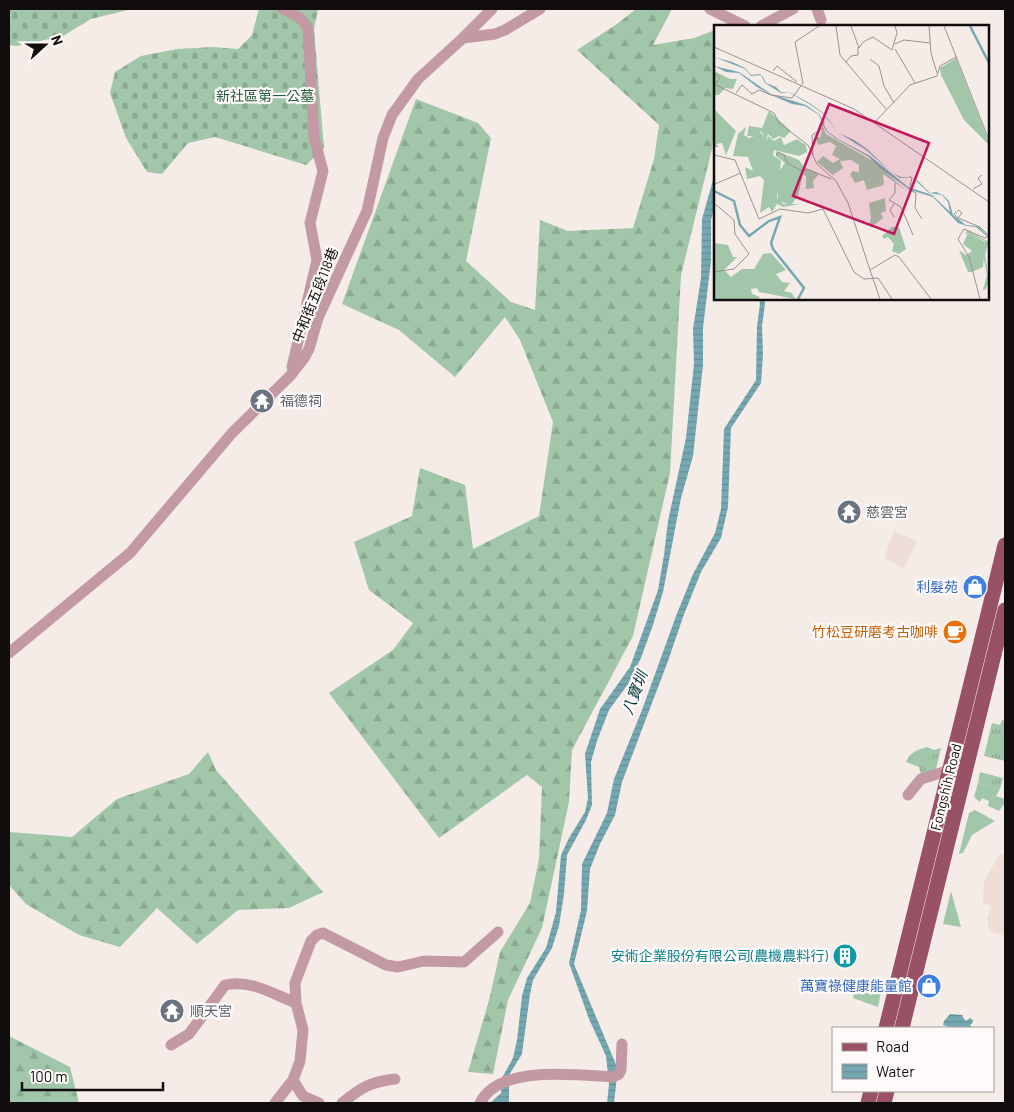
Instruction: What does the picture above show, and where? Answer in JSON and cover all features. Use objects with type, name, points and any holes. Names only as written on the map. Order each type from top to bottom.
[{"type":"main road","name":"Fongshih Road","points":[[886,1027],[1005,545]]},
{"type":"main road","name":"Fongshih Road","points":[[902,1027],[1005,610]]},
{"type":"street","points":[[283,9],[300,18],[308,28],[314,138],[323,172],[310,223],[317,260],[298,350],[290,376]]},
{"type":"street","name":"中和街五段118巷","points":[[9,654],[130,553],[232,433],[290,376],[309,350],[318,318],[367,211],[383,138],[392,115],[418,79],[492,9]]},
{"type":"street","points":[[463,38],[500,32],[511,28],[540,9]]},
{"type":"street","points":[[710,9],[743,25]]},
{"type":"street","points":[[763,25],[792,9]]},
{"type":"street","points":[[908,795],[921,779],[950,770]]},
{"type":"street","points":[[275,1103],[293,1080],[300,1061],[302,1030],[296,1003],[295,983],[311,941],[317,936],[323,933],[386,965],[398,967],[424,960],[464,962],[498,932]]},
{"type":"street","points":[[171,1045],[190,1034],[225,985],[236,982],[252,985],[296,1003]]},
{"type":"street","points":[[480,1103],[488,1091],[512,1079],[543,1074],[613,1077],[619,1074],[621,1070],[622,1044]]},
{"type":"street","points":[[293,1080],[303,1096],[319,1103]]},
{"type":"street","points":[[342,1103],[359,1089],[372,1083],[395,1080]]},
{"type":"shaded area","points":[[894,531],[917,541],[904,569],[884,558]]},
{"type":"shaded area","points":[[1000,854],[1005,854],[1005,936],[989,931],[987,918],[991,906],[983,903],[984,881]]},
{"type":"green space","points":[[9,9],[132,9],[91,19],[63,36],[17,46],[9,45]]},
{"type":"green space","name":"新社區第一公墓","points":[[259,9],[318,9],[314,29],[324,148],[306,165],[215,137],[188,143],[162,174],[147,172],[126,138],[110,93],[115,72],[141,56],[177,49],[213,47],[238,49],[252,35]]},
{"type":"green space","points":[[636,9],[672,9],[653,45],[694,38],[714,30],[714,130],[712,149],[681,275],[670,473],[633,636],[572,750],[569,802],[542,928],[508,1000],[493,1074],[468,1072],[489,1000],[500,952],[530,903],[539,859],[542,787],[527,775],[439,838],[329,693],[393,650],[413,623],[369,590],[354,542],[412,516],[420,468],[465,485],[473,549],[539,516],[553,422],[520,340],[505,317],[455,377],[399,330],[342,304],[416,99],[478,123],[491,138],[466,261],[511,302],[535,310],[540,220],[568,231],[633,228],[654,159],[659,125],[577,50]]},
{"type":"green space","points":[[1002,720],[1005,721],[1005,761],[984,756],[992,723],[1000,725]]},
{"type":"green space","points":[[927,747],[934,750],[941,748],[936,769],[921,775],[919,767],[906,762],[914,752]]},
{"type":"green space","points":[[208,752],[216,770],[323,892],[289,908],[238,910],[197,944],[157,908],[120,947],[79,935],[26,904],[9,885],[10,832],[72,837],[117,799],[189,774]]},
{"type":"green space","points":[[980,772],[1003,778],[1000,789],[978,783]]},
{"type":"green space","points":[[978,783],[1000,789],[996,796],[1005,799],[1005,803],[999,811],[988,806],[989,801],[982,798],[980,802],[974,797]]},
{"type":"green space","points":[[975,810],[995,821],[972,835],[963,853],[959,854],[969,813]]},
{"type":"green space","points":[[951,891],[961,927],[943,924]]},
{"type":"green space","points":[[856,983],[881,992],[878,1007],[853,998]]},
{"type":"green space","points":[[9,1036],[70,1067],[79,1103],[9,1103]]},
{"type":"water","name":"八寶圳","points":[[714,177],[711,261],[703,328],[703,365],[693,456],[681,498],[663,592],[641,658],[628,684],[609,710],[597,741],[591,762],[592,805],[567,855],[559,926],[552,948],[533,980],[522,1054],[509,1075],[509,1103],[490,1103],[501,1093],[503,1076],[513,1058],[522,996],[527,978],[546,948],[556,912],[561,855],[585,812],[588,798],[585,754],[600,709],[630,667],[658,590],[668,521],[686,438],[694,364],[693,329],[701,278],[702,219]]},
{"type":"water","name":"八寶圳","points":[[759,300],[764,300],[761,383],[731,428],[728,507],[721,538],[701,572],[683,617],[622,782],[615,815],[590,869],[587,911],[574,964],[617,1067],[614,1103],[607,1103],[609,1084],[606,1056],[589,1019],[569,963],[581,910],[582,864],[607,813],[614,779],[642,710],[676,616],[693,574],[715,533],[721,509],[724,429],[756,380],[757,327]]},
{"type":"water","points":[[950,1014],[963,1015],[966,1021],[970,1018],[973,1020],[972,1024],[970,1024],[972,1027],[950,1027],[943,1025]]},
{"type":"place","name":"福德祠","points":[[262,401]]},
{"type":"place","name":"慈雲宮","points":[[849,512]]},
{"type":"place","name":"利髮苑","points":[[975,587]]},
{"type":"place","name":"竹松豆研磨考古咖啡","points":[[955,632]]},
{"type":"place","name":"安術企業股份有限公司(農機農料行)","points":[[845,956]]},
{"type":"place","name":"萬寶祿健康能量館","points":[[929,986]]},
{"type":"place","name":"順天宮","points":[[172,1011]]}]
